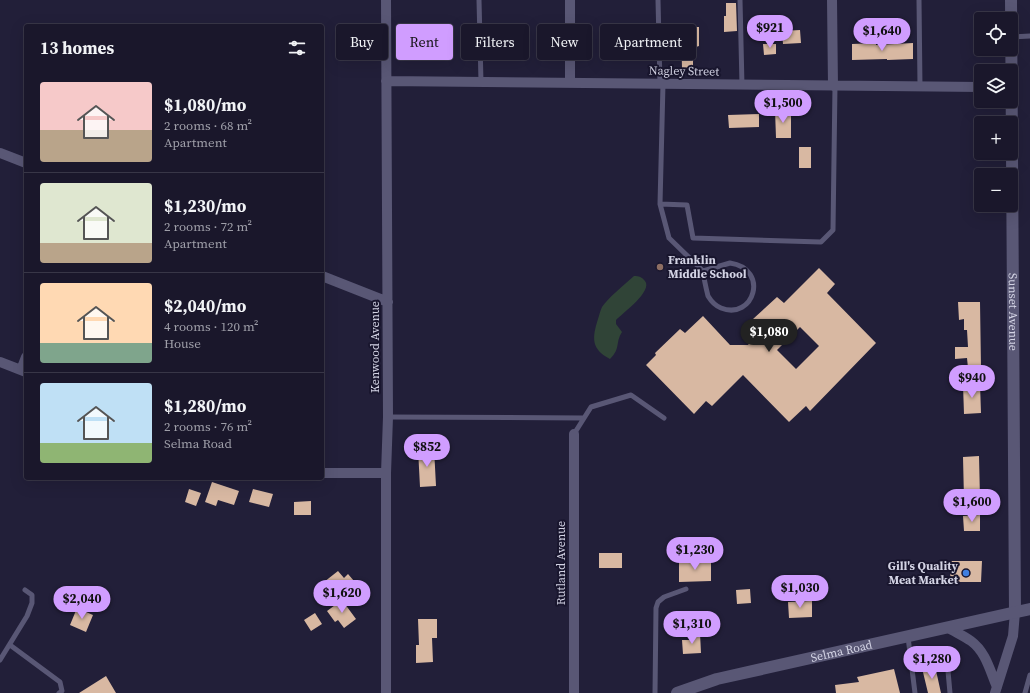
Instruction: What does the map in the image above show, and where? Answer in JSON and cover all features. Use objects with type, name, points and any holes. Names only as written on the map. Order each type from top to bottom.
[{"type":"street","name":"Kenwood Avenue","points":[[386,0],[388,302],[386,693]]},
{"type":"street","points":[[570,0],[570,83]]},
{"type":"street","points":[[832,0],[834,86]]},
{"type":"street","name":"Sunset Avenue","points":[[1011,0],[1011,12]]},
{"type":"street","name":"Nagley Street","points":[[386,81],[974,87]]},
{"type":"street","name":"Sunset Avenue","points":[[996,690],[1012,636],[1015,612],[1011,108]]},
{"type":"street","points":[[0,153],[24,162]]},
{"type":"street","points":[[324,277],[388,302]]},
{"type":"street","points":[[0,362],[24,371]]},
{"type":"street","name":"Rutland Avenue","points":[[574,434],[574,693]]},
{"type":"street","points":[[324,473],[386,473]]},
{"type":"street","name":"Selma Road","points":[[677,693],[717,679],[1030,609]]},
{"type":"street","points":[[947,627],[972,642],[981,651],[986,659],[996,690]]},
{"type":"lane","points":[[479,0],[481,82]]},
{"type":"lane","points":[[658,0],[662,84],[660,204],[669,238],[703,271],[709,296],[713,303],[718,307],[733,311],[740,309],[752,298],[754,282],[751,274],[742,266],[730,263],[703,271]]},
{"type":"lane","points":[[740,0],[742,85]]},
{"type":"lane","points":[[920,0],[920,86]]},
{"type":"lane","points":[[1018,37],[1030,36]]},
{"type":"lane","points":[[660,204],[687,205],[693,238],[821,242],[833,230],[834,86]]},
{"type":"lane","points":[[574,434],[591,408],[631,395],[664,418]]},
{"type":"lane","points":[[388,417],[584,418]]},
{"type":"lane","points":[[656,693],[656,608],[658,602],[664,597],[686,589]]},
{"type":"lane","points":[[0,660],[27,616],[32,603],[32,595],[25,590]]},
{"type":"lane","points":[[908,636],[915,693]]},
{"type":"lane","points":[[10,644],[60,682],[62,691],[59,693]]},
{"type":"lane","points":[[912,664],[947,660],[950,693]]},
{"type":"lane","points":[[1025,693],[1029,684],[1030,675]]},
{"type":"green space","points":[[634,276],[645,281],[645,290],[636,302],[616,320],[616,324],[622,332],[616,352],[610,359],[596,347],[594,337],[596,326],[601,309],[605,303]]},
{"type":"building","points":[[726,3],[736,3],[737,31],[724,32]]},
{"type":"building","points":[[696,27],[699,27],[699,46],[696,47]]},
{"type":"building","points":[[800,30],[801,43],[783,44],[782,31]]},
{"type":"building","points":[[876,43],[876,45],[913,43],[913,59],[852,60],[852,44]]},
{"type":"building","points":[[763,44],[776,44],[776,54],[764,55]]},
{"type":"building","points":[[682,60],[693,60],[693,67],[682,68]]},
{"type":"building","points":[[775,110],[791,110],[791,138],[776,138]]},
{"type":"building","points":[[759,114],[759,127],[729,128],[728,115]]},
{"type":"building","points":[[799,147],[811,147],[811,168],[799,168]]},
{"type":"building","points":[[819,268],[835,284],[827,293],[876,343],[810,411],[806,406],[789,422],[743,375],[712,406],[706,401],[694,414],[646,365],[656,355],[655,353],[680,329],[685,333],[703,316],[730,345],[748,345],[762,329],[753,319],[777,297],[784,303]],"holes":[[[800,327],[819,346],[796,369],[777,350]]]},
{"type":"building","points":[[958,302],[980,302],[981,368],[968,368],[967,358],[955,359],[955,347],[968,347],[967,330],[964,330],[964,319],[959,320]]},
{"type":"building","points":[[980,384],[981,413],[964,414],[963,385]]},
{"type":"building","points":[[434,448],[436,486],[420,487],[418,449]]},
{"type":"building","points":[[979,456],[980,498],[964,499],[963,457]]},
{"type":"building","points":[[212,482],[239,491],[234,505],[218,500],[216,506],[205,502]]},
{"type":"building","points":[[189,489],[201,493],[196,506],[185,502]]},
{"type":"building","points":[[253,489],[273,494],[269,507],[249,502]]},
{"type":"building","points":[[311,501],[311,515],[294,515],[294,502]]},
{"type":"building","points":[[980,515],[980,531],[964,531],[963,516]]},
{"type":"building","points":[[599,553],[622,553],[622,568],[599,568]]},
{"type":"building","points":[[679,560],[711,560],[711,581],[679,582]]},
{"type":"building","points":[[951,561],[982,561],[981,582],[950,582]]},
{"type":"building","points":[[338,571],[344,578],[348,574],[354,581],[333,599],[324,588],[327,585],[324,582]]},
{"type":"building","points":[[750,589],[751,603],[737,604],[736,590]]},
{"type":"building","points":[[342,600],[356,619],[344,628],[338,620],[335,622],[327,611]]},
{"type":"building","points":[[812,601],[812,617],[789,618],[788,602]]},
{"type":"building","points":[[77,608],[93,615],[86,632],[70,625]]},
{"type":"building","points":[[315,613],[322,624],[311,631],[304,620]]},
{"type":"building","points":[[418,619],[437,619],[437,638],[432,638],[433,662],[416,663],[416,645],[419,645]]},
{"type":"building","points":[[691,633],[700,633],[701,653],[683,654],[682,640],[691,640]]},
{"type":"building","points":[[935,666],[941,693],[928,693],[922,668]]},
{"type":"building","points":[[894,669],[900,693],[836,693],[835,685],[859,682],[857,677]]},
{"type":"building","points":[[106,676],[116,693],[79,693]]},
{"type":"place","name":"Franklin Middle School","points":[[660,267]]},
{"type":"place","name":"Gill's Quality Meat Market","points":[[966,573]]}]
